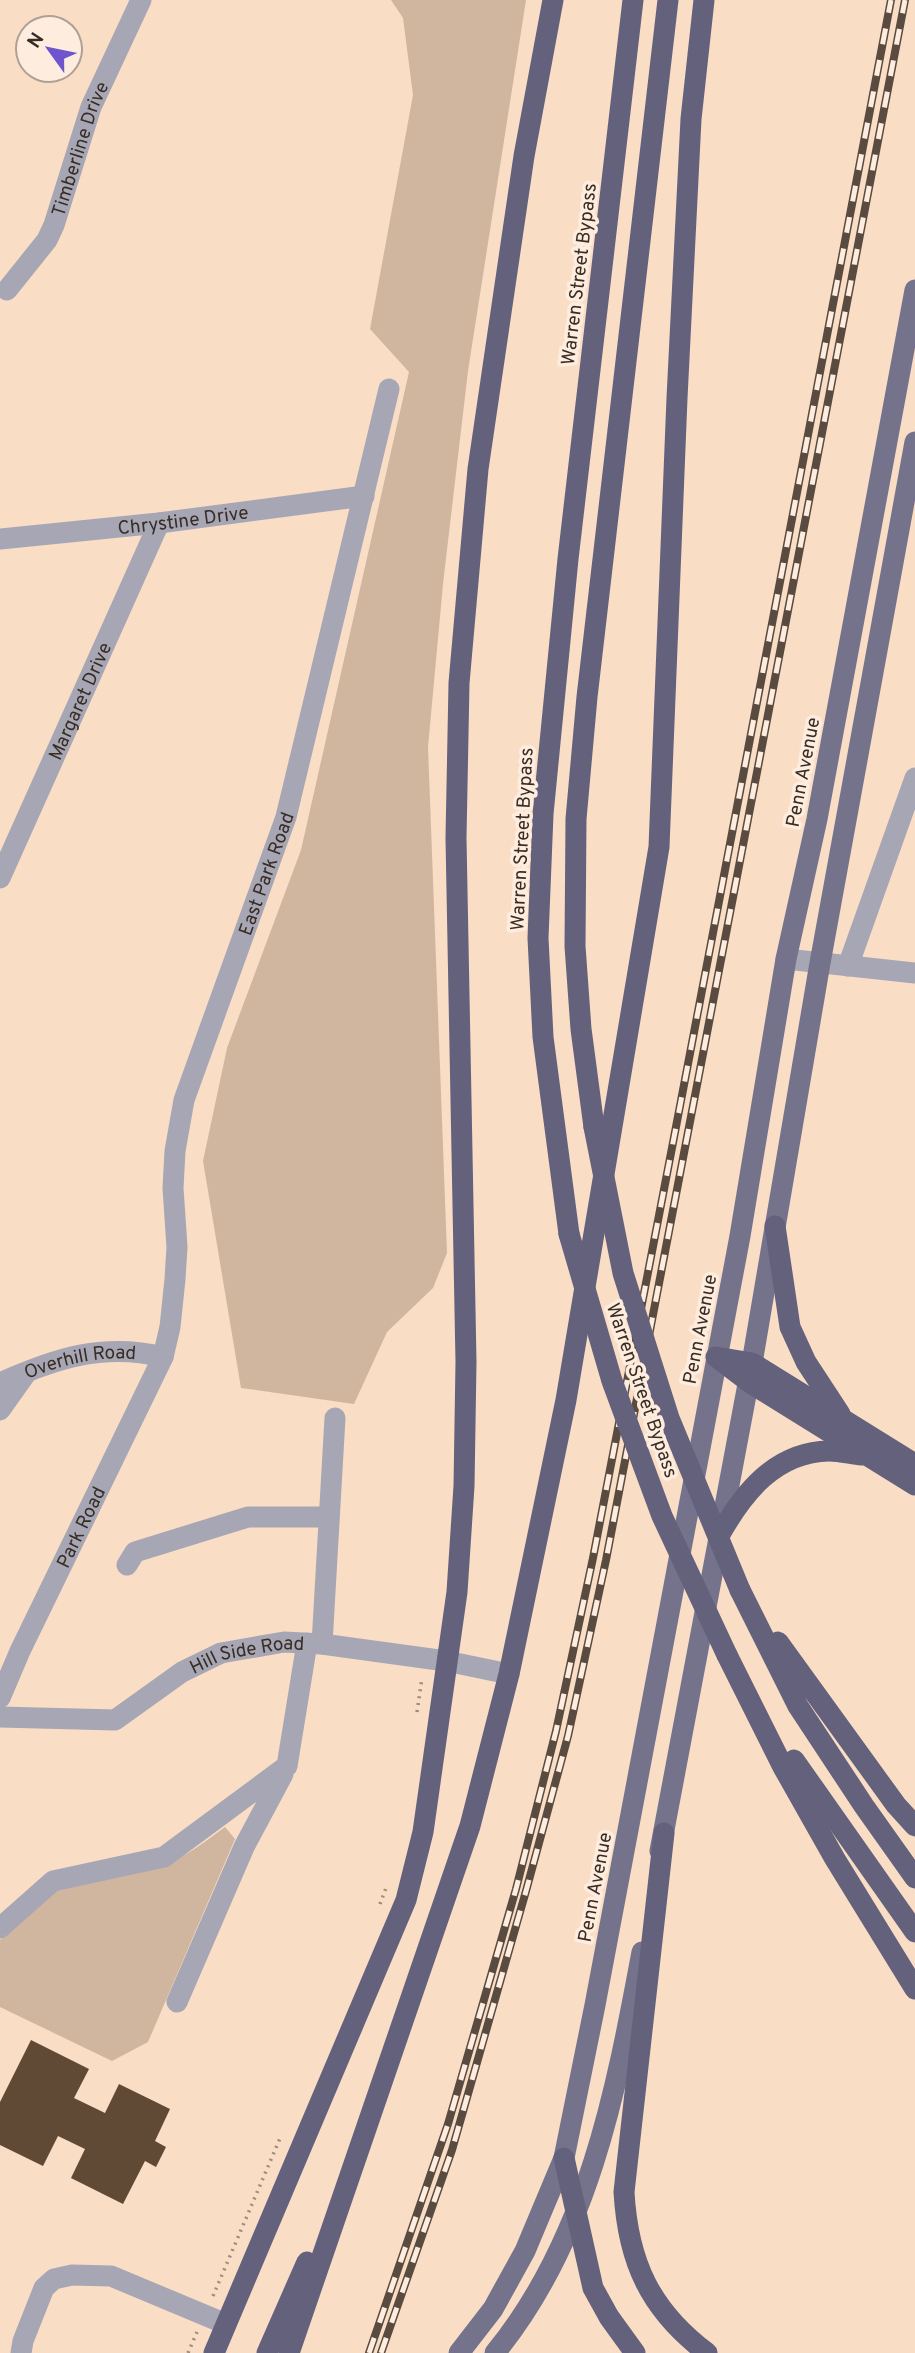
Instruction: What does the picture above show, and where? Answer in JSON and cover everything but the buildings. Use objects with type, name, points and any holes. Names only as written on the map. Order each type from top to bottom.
[{"type":"highway","points":[[214,2353],[406,1900],[423,1832],[457,1591],[464,1486],[466,1348],[456,838],[459,683],[478,469],[524,156],[553,0]]},
{"type":"highway","name":"Warren Street Bypass","points":[[633,0],[568,559],[543,814],[538,938],[543,1037],[569,1234],[612,1381],[662,1516],[727,1655]]},
{"type":"highway","name":"Warren Street Bypass","points":[[668,0],[589,683],[576,819],[575,946],[581,1029],[594,1127],[624,1273],[669,1418],[740,1590]]},
{"type":"highway","points":[[289,2353],[470,1826],[509,1674],[566,1401],[659,847],[691,119],[704,0]]},
{"type":"highway","points":[[775,1226],[790,1327],[806,1362],[845,1421]]},
{"type":"highway","points":[[716,1357],[845,1421],[915,1464]]},
{"type":"highway","points":[[750,1373],[867,1455],[915,1485]]},
{"type":"highway","points":[[719,1536],[735,1508],[750,1490],[785,1462],[807,1454],[831,1451],[867,1455]]},
{"type":"highway","points":[[740,1590],[896,1805],[915,1826]]},
{"type":"highway","points":[[740,1590],[798,1706],[915,1878]]},
{"type":"highway","points":[[727,1655],[803,1774],[915,1932]]},
{"type":"highway","points":[[727,1655],[783,1767],[835,1859],[915,1989]]},
{"type":"highway","points":[[664,1833],[624,2192],[625,2215],[638,2270],[650,2291],[671,2320],[707,2353]]},
{"type":"highway","points":[[564,2158],[593,2288],[609,2317],[635,2353]]},
{"type":"highway","points":[[267,2353],[311,2252],[348,2181]]},
{"type":"main road","name":"Penn Avenue","points":[[459,2353],[493,2309],[526,2251],[564,2158],[743,1218],[786,959],[819,805],[915,290]]},
{"type":"main road","points":[[495,2353],[509,2336],[550,2267],[577,2211],[596,2161],[611,2109],[750,1373],[820,963],[915,442]]},
{"type":"street","name":"Timberline Drive","points":[[7,290],[47,240],[54,225],[91,107],[141,0]]},
{"type":"street","name":"East Park Road","points":[[163,1357],[170,1327],[175,1279],[177,1247],[173,1188],[175,1152],[184,1100],[286,817],[389,389]]},
{"type":"street","name":"Chrystine Drive","points":[[0,539],[159,523],[364,496]]},
{"type":"street","name":"Margaret Drive","points":[[0,878],[159,523]]},
{"type":"street","points":[[848,966],[915,778]]},
{"type":"street","points":[[786,959],[915,973]]},
{"type":"street","name":"Overhill Road","points":[[0,1383],[28,1370],[78,1354],[139,1351],[163,1357]]},
{"type":"street","name":"Park Road","points":[[0,1698],[20,1651],[163,1357]]},
{"type":"street","points":[[0,1410],[28,1370]]},
{"type":"street","points":[[177,2002],[244,1847],[287,1766],[315,1643],[329,1517],[335,1418]]},
{"type":"street","points":[[127,1565],[135,1552],[248,1517],[329,1517]]},
{"type":"street","name":"Hill Side Road","points":[[0,1717],[116,1720],[182,1672],[221,1653],[284,1642],[315,1643],[446,1661],[509,1674]]},
{"type":"street","points":[[0,1928],[53,1881],[164,1857],[287,1766]]},
{"type":"street","points":[[21,2353],[23,2341],[44,2288],[54,2279],[72,2275],[111,2276],[226,2324]]},
{"type":"path","points":[[417,1712],[422,1672]]},
{"type":"path","points":[[377,1911],[386,1887]]},
{"type":"path","points":[[188,2353],[283,2133]]},
{"type":"shaded area","points":[[391,0],[526,0],[468,371],[443,584],[428,747],[447,1253],[433,1288],[387,1332],[354,1404],[241,1388],[203,1161],[227,1048],[301,850],[409,372],[370,329],[413,95],[403,18]]},
{"type":"shaded area","points":[[225,1827],[235,1839],[148,2042],[112,2061],[0,2007],[0,1940],[37,1902],[51,1892],[78,1881],[152,1868],[174,1861]]},
{"type":"railway","points":[[369,2353],[448,2124],[516,1889],[556,1731],[593,1558],[891,0]]},
{"type":"railway","points":[[381,2353],[452,2150],[568,1736],[606,1560],[905,0]]}]
